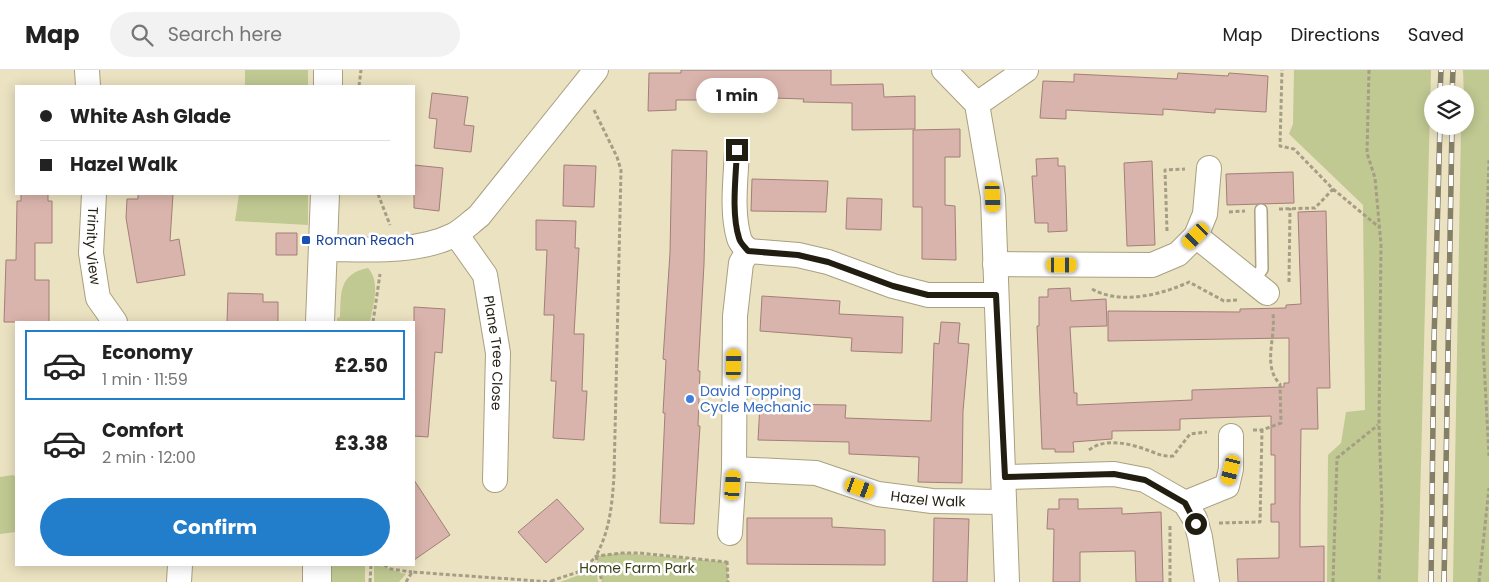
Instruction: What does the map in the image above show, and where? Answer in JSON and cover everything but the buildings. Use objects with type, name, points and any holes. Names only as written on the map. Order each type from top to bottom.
[{"type":"street","points":[[87,70],[88,85]]},
{"type":"street","points":[[328,70],[328,85]]},
{"type":"street","points":[[324,249],[395,248],[430,245],[456,234],[479,216],[596,70]]},
{"type":"street","points":[[944,70],[977,104],[993,197],[1005,477],[1007,582]]},
{"type":"street","points":[[977,104],[1026,70]]},
{"type":"street","points":[[737,150],[735,190],[737,222],[739,240],[748,251],[798,255],[828,262],[893,286],[928,295],[996,295]]},
{"type":"street","points":[[995,264],[1152,265],[1178,254],[1196,236],[1205,214],[1209,168]]},
{"type":"street","name":"Trinity View","points":[[94,195],[91,254],[98,298],[114,321]]},
{"type":"street","points":[[320,321],[325,195]]},
{"type":"street","name":"Plane Tree Close","points":[[456,234],[484,276],[498,353],[495,480]]},
{"type":"street","points":[[1196,236],[1260,287]]},
{"type":"street","points":[[730,533],[734,469],[735,316],[741,264],[748,251]]},
{"type":"street","points":[[1178,500],[1227,486],[1231,470],[1231,433]]},
{"type":"street","name":"Hazel Walk","points":[[734,469],[816,473],[878,494],[932,501],[1004,502]]},
{"type":"street","points":[[1005,477],[1114,474],[1145,480],[1178,500],[1195,519],[1200,537],[1207,582]]},
{"type":"street","points":[[179,582],[180,566]]},
{"type":"street","points":[[317,582],[318,566]]},
{"type":"lane","points":[[1260,287],[1262,269],[1261,210]]},
{"type":"path","points":[[359,85],[361,70]]},
{"type":"path","points":[[1282,70],[1280,146],[1294,149],[1333,189],[1380,228]]},
{"type":"path","points":[[1369,70],[1368,153],[1374,178],[1380,228],[1378,425],[1382,510],[1379,582]]},
{"type":"path","points":[[386,566],[390,569],[412,572],[497,580],[552,581],[584,570],[596,556],[606,537],[611,518],[614,476],[621,170],[597,114],[580,92]]},
{"type":"path","points":[[1489,160],[1483,344],[1489,456]]},
{"type":"path","points":[[1165,259],[1165,170],[1209,168]]},
{"type":"path","points":[[1205,214],[1315,208],[1333,189]]},
{"type":"path","points":[[378,195],[391,229]]},
{"type":"path","points":[[1260,287],[1289,299],[1290,208]]},
{"type":"path","points":[[1062,265],[1072,276],[1096,291],[1107,295],[1157,294],[1189,282],[1224,301],[1250,299],[1260,287]]},
{"type":"path","points":[[1067,475],[1077,461],[1097,443],[1125,444],[1166,457],[1173,456],[1190,434],[1262,430],[1281,423],[1280,384],[1274,378],[1270,359],[1274,335],[1273,316],[1260,287]]},
{"type":"path","points":[[1334,582],[1337,458],[1378,425]]},
{"type":"path","points":[[1479,582],[1489,488]]},
{"type":"path","points":[[1170,582],[1169,539],[1178,500]]},
{"type":"path","points":[[596,556],[639,553],[727,562]]},
{"type":"path","points":[[596,556],[602,582]]},
{"type":"path","points":[[370,566],[370,582]]},
{"type":"path","points":[[406,582],[412,572]]},
{"type":"green space","points":[[245,70],[308,70],[308,85],[245,85]]},
{"type":"green space","points":[[1294,70],[1431,70],[1431,85],[1424,85],[1424,135],[1429,135],[1418,582],[1327,582],[1328,455],[1341,443],[1346,412],[1365,410],[1363,205],[1289,134],[1293,124]]},
{"type":"green space","points":[[1463,70],[1489,70],[1489,582],[1453,582],[1461,135],[1474,135],[1474,85],[1464,85]]},
{"type":"green space","points":[[239,195],[308,195],[308,225],[235,221]]},
{"type":"green space","points":[[368,268],[374,280],[374,301],[370,321],[337,321],[337,318],[340,317],[344,285],[352,275]]},
{"type":"green space","points":[[15,476],[15,532],[0,534],[0,477]]},
{"type":"green space","name":"Home Farm Park","points":[[622,553],[727,562],[728,582],[602,582],[596,556]]},
{"type":"green space","points":[[595,561],[598,582],[560,582],[585,573]]},
{"type":"green space","points":[[332,566],[365,566],[365,582],[331,582]]},
{"type":"green space","points":[[374,566],[381,566],[406,574],[399,582],[374,582]]},
{"type":"railway","points":[[1440,85],[1441,70]]},
{"type":"railway","points":[[1452,85],[1453,70]]},
{"type":"railway","points":[[1431,582],[1434,341],[1440,135]]},
{"type":"railway","points":[[1444,582],[1452,135]]},
{"type":"place","name":"Roman Reach","points":[[306,240]]},
{"type":"place","name":"David Topping Cycle Mechanic","points":[[690,399]]},
{"type":"route","points":[[737,150],[735,190],[737,222],[739,240],[748,251],[798,255],[828,262],[893,286],[928,295],[996,295],[1005,477],[1114,474],[1145,480],[1185,503],[1196,524]]}]
